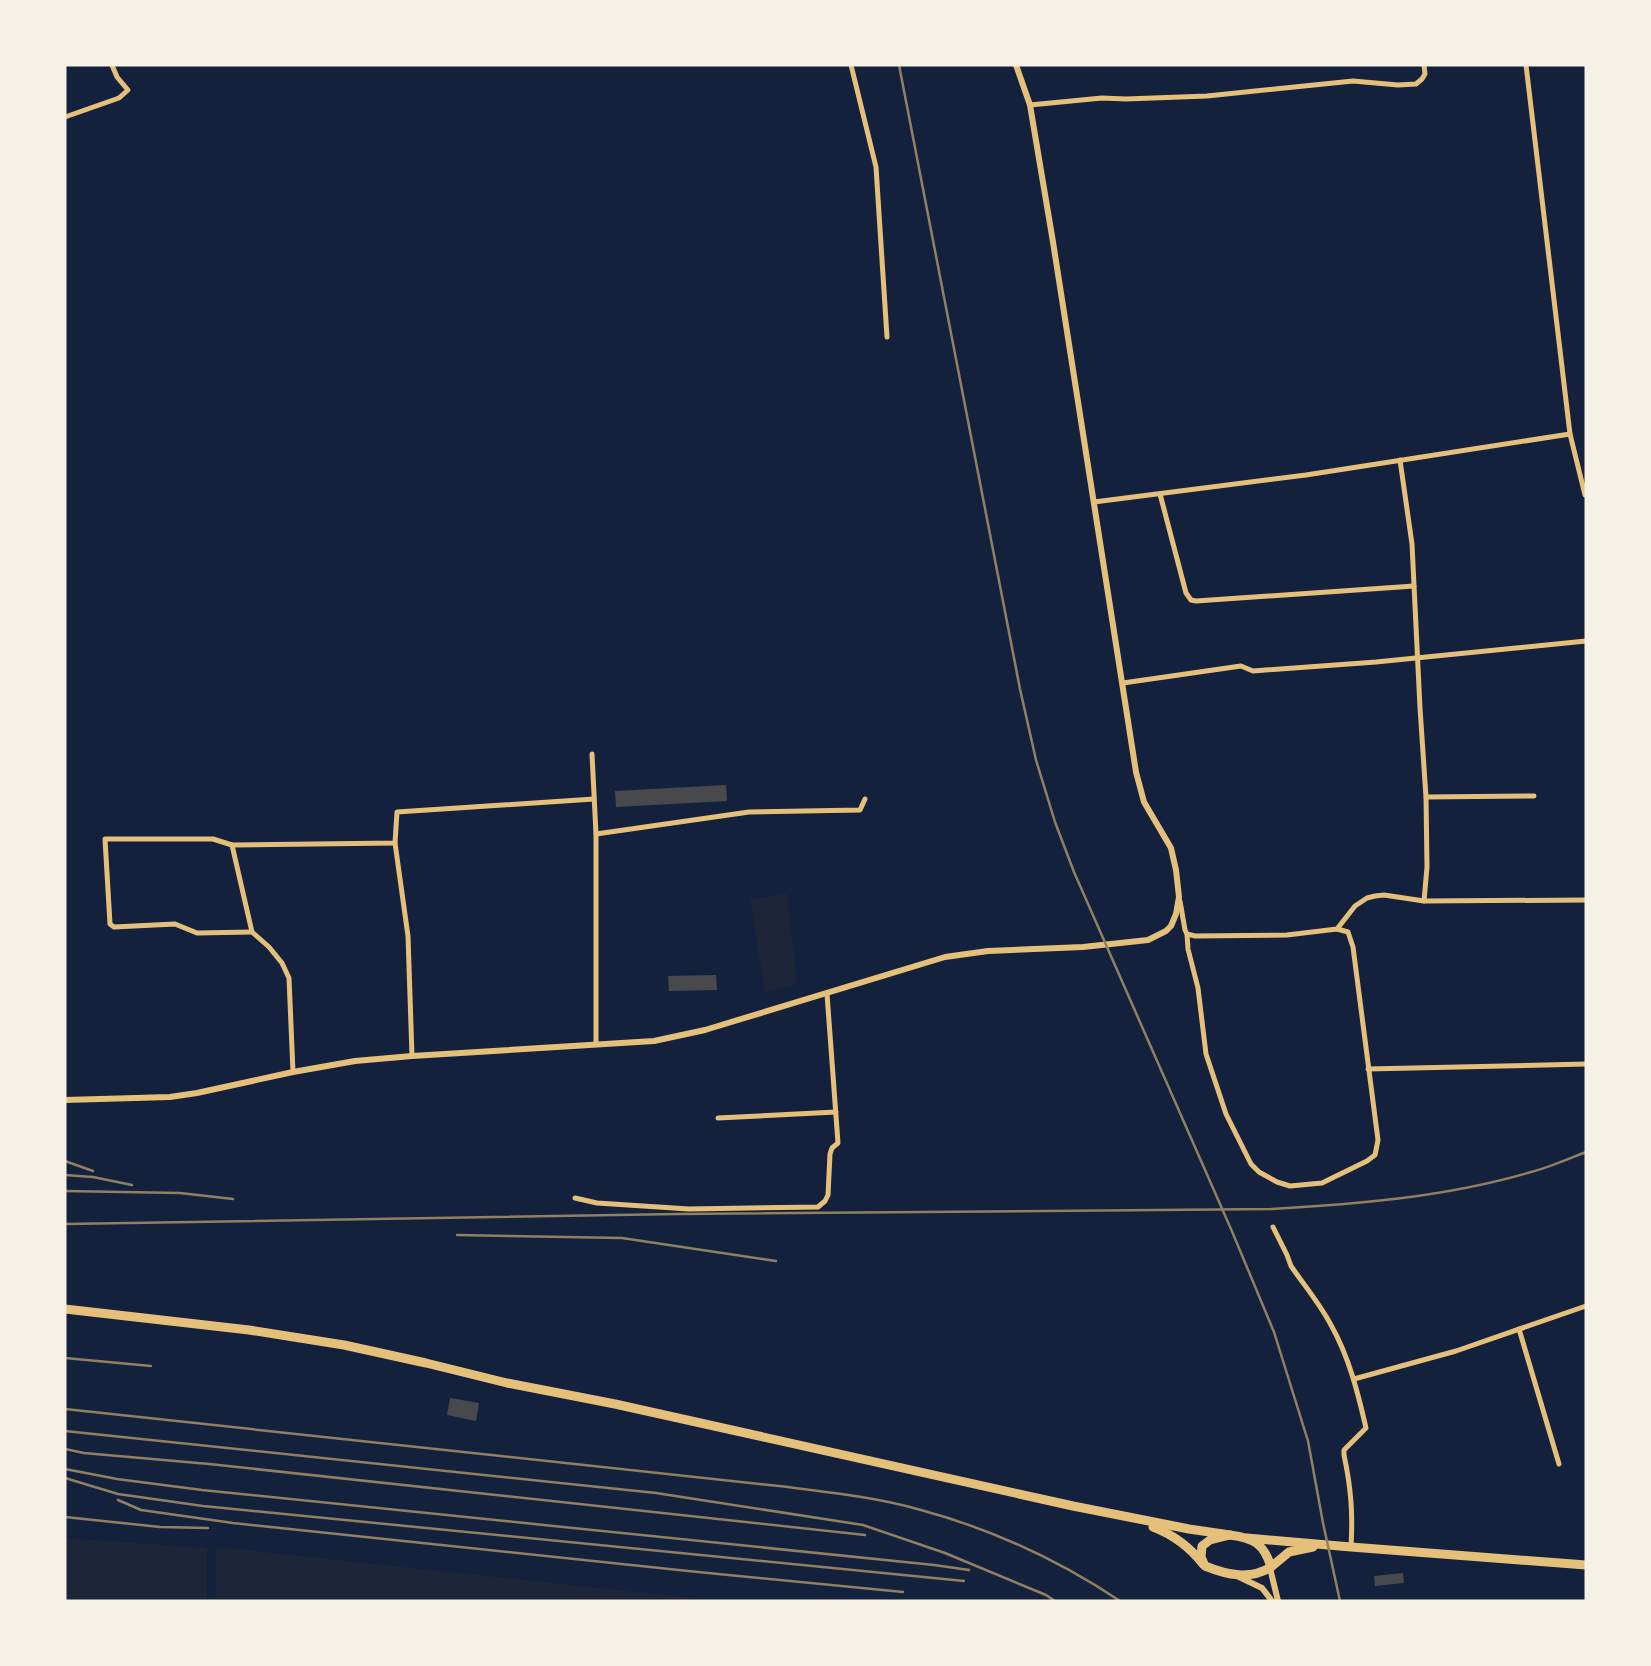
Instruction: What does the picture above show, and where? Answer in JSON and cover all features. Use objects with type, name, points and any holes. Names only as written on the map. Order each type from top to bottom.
[{"type":"highway","points":[[65,1309],[250,1330],[344,1345],[1121,1517],[1247,1538],[1586,1565]]},
{"type":"highway","points":[[1121,1517],[1157,1528],[1177,1538],[1205,1566],[1235,1575],[1261,1573],[1289,1552],[1325,1545]]},
{"type":"highway","points":[[1205,1566],[1201,1557],[1202,1546],[1210,1540],[1230,1535]]},
{"type":"highway","points":[[1247,1538],[1262,1547],[1270,1567]]},
{"type":"street","points":[[65,117],[119,98],[128,90],[117,77],[112,65]]},
{"type":"street","points":[[851,65],[876,166],[887,337]]},
{"type":"street","points":[[1016,65],[1030,105],[1054,242],[1139,788],[1147,808],[1171,848],[1177,870],[1188,949],[1198,988],[1206,1054],[1226,1114],[1251,1164],[1259,1172],[1290,1186],[1322,1183],[1375,1155],[1378,1140],[1349,932],[1337,929],[1287,935],[1187,934]]},
{"type":"street","points":[[1030,105],[1102,98],[1208,96],[1353,81],[1416,84],[1425,74],[1424,65]]},
{"type":"street","points":[[1526,65],[1570,434],[1586,495]]},
{"type":"street","points":[[1094,502],[1306,475],[1570,434]]},
{"type":"street","points":[[1400,460],[1412,544],[1426,797],[1427,867],[1424,901]]},
{"type":"street","points":[[1160,494],[1186,593],[1191,600],[1414,586]]},
{"type":"street","points":[[1123,683],[1241,666],[1253,671],[1376,662],[1586,640]]},
{"type":"street","points":[[592,754],[596,834],[596,1044]]},
{"type":"street","points":[[1426,797],[1534,796]]},
{"type":"street","points":[[412,1056],[408,936],[395,843],[397,812],[594,799]]},
{"type":"street","points":[[596,834],[750,812],[860,810],[865,799]]},
{"type":"street","points":[[252,932],[197,933],[175,925],[114,927],[110,924],[105,839],[213,839],[232,845],[395,843]]},
{"type":"street","points":[[232,845],[252,932],[276,954],[289,978],[293,1072]]},
{"type":"street","points":[[1337,929],[1355,906],[1367,898],[1384,895],[1424,901],[1586,900]]},
{"type":"street","points":[[65,1100],[170,1097],[355,1061],[654,1041],[705,1030],[945,957],[1001,950],[1083,947],[1148,940],[1171,926],[1179,897]]},
{"type":"street","points":[[575,1198],[597,1203],[690,1209],[818,1207],[828,1195],[830,1154],[832,1147],[838,1143],[827,994]]},
{"type":"street","points":[[1368,1069],[1586,1064]]},
{"type":"street","points":[[718,1118],[836,1112]]},
{"type":"street","points":[[1273,1227],[1291,1266],[1331,1324],[1342,1347],[1354,1379],[1366,1428],[1345,1450],[1344,1455],[1351,1486],[1351,1547]]},
{"type":"street","points":[[1354,1379],[1456,1351],[1586,1306]]},
{"type":"street","points":[[1519,1329],[1559,1464]]},
{"type":"street","points":[[1270,1567],[1278,1601]]},
{"type":"street","points":[[1235,1575],[1262,1588],[1272,1601]]},
{"type":"shaded area","points":[[787,894],[797,984],[765,992],[750,899]]},
{"type":"shaded area","points":[[65,1538],[207,1548],[207,1601],[65,1601]]},
{"type":"shaded area","points":[[216,1547],[721,1601],[216,1601]]},
{"type":"building","points":[[726,785],[727,801],[616,807],[615,791]]},
{"type":"building","points":[[716,975],[717,990],[669,991],[668,976]]},
{"type":"building","points":[[450,1398],[479,1403],[476,1421],[447,1415]]},
{"type":"building","points":[[1403,1573],[1404,1583],[1375,1586],[1374,1576]]},
{"type":"railway","points":[[899,65],[1036,760],[1074,872],[1274,1332],[1308,1441],[1340,1601]]},
{"type":"railway","points":[[65,1224],[678,1214],[1272,1209],[1370,1202],[1467,1188],[1538,1170],[1586,1152]]},
{"type":"railway","points":[[65,1161],[93,1171]]},
{"type":"railway","points":[[65,1175],[93,1177],[132,1185]]},
{"type":"railway","points":[[65,1191],[180,1193],[233,1199]]},
{"type":"railway","points":[[457,1235],[622,1238],[776,1261]]},
{"type":"railway","points":[[65,1358],[151,1366]]},
{"type":"railway","points":[[65,1409],[869,1498],[921,1510],[999,1537],[1049,1560],[1120,1601]]},
{"type":"railway","points":[[65,1431],[656,1493],[863,1525],[945,1553],[1055,1601]]},
{"type":"railway","points":[[65,1449],[865,1535]]},
{"type":"railway","points":[[65,1469],[202,1490],[969,1570]]},
{"type":"railway","points":[[65,1478],[118,1494],[203,1506],[964,1581]]},
{"type":"railway","points":[[118,1500],[141,1510],[233,1523],[903,1592]]},
{"type":"railway","points":[[65,1517],[160,1527],[208,1528]]}]
